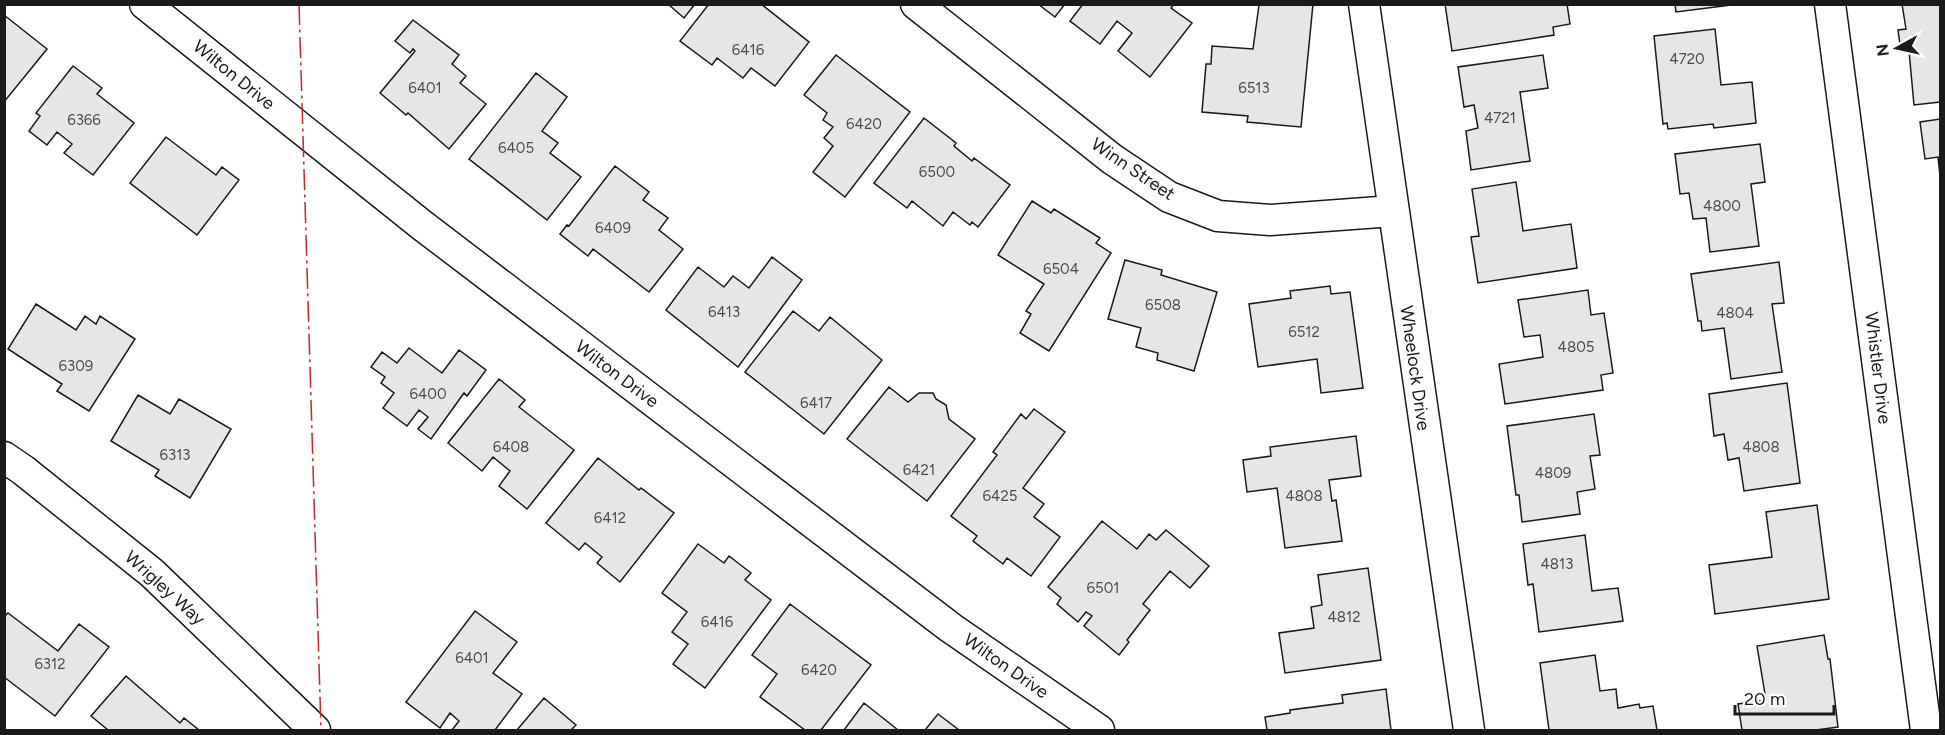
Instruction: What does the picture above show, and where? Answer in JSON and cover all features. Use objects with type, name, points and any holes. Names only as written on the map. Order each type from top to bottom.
[{"type":"street","name":"Wilton Drive","points":[[145,4],[423,226],[922,606],[1099,730]]},
{"type":"street","name":"Winn Street","points":[[916,4],[1112,159],[1169,196],[1218,216],[1270,220],[1393,211]]},
{"type":"street","name":"Wheelock Drive","points":[[1364,4],[1469,730]]},
{"type":"street","name":"Whistler Drive","points":[[1830,4],[1926,730]]},
{"type":"street","name":"Wrigley Way","points":[[4,457],[152,573],[315,730]]},
{"type":"building","points":[[668,4],[695,4],[684,18]]},
{"type":"building","points":[[709,4],[761,4],[809,42],[775,86],[751,68],[743,78],[717,58],[712,65],[680,41]]},
{"type":"building","points":[[1038,4],[1065,4],[1055,17]]},
{"type":"building","points":[[1083,4],[1174,4],[1171,8],[1192,23],[1150,77],[1118,51],[1132,33],[1117,21],[1100,44],[1070,21]]},
{"type":"building","points":[[1313,4],[1301,127],[1247,122],[1248,116],[1202,112],[1206,64],[1211,64],[1212,46],[1253,49],[1259,5]]},
{"type":"building","points":[[1445,4],[1567,4],[1570,24],[1553,27],[1554,35],[1452,51]]},
{"type":"building","points":[[1675,4],[1731,4],[1731,5],[1676,12]]},
{"type":"building","points":[[1902,4],[1940,4],[1940,102],[1914,105],[1909,51],[1901,52],[1898,30],[1906,29]]},
{"type":"building","points":[[4,15],[47,49],[4,102]]},
{"type":"building","points":[[413,20],[459,55],[452,64],[466,76],[460,83],[486,104],[449,149],[408,113],[406,115],[380,93],[415,51],[413,49],[410,53],[395,41]]},
{"type":"building","points":[[1715,29],[1721,85],[1752,82],[1756,123],[1714,128],[1713,124],[1668,129],[1667,123],[1663,124],[1654,36]]},
{"type":"building","points":[[836,55],[910,112],[845,197],[813,172],[833,146],[824,138],[833,127],[823,120],[827,113],[804,95]]},
{"type":"building","points":[[1543,55],[1548,88],[1520,92],[1530,161],[1471,170],[1466,131],[1478,128],[1474,105],[1464,107],[1458,67]]},
{"type":"building","points":[[73,66],[102,88],[97,94],[134,123],[93,175],[64,153],[72,144],[57,132],[47,145],[29,131],[40,116],[36,113]]},
{"type":"building","points":[[536,73],[567,97],[542,131],[558,143],[550,153],[581,177],[547,220],[469,159]]},
{"type":"building","points":[[924,118],[956,143],[954,146],[972,161],[974,158],[1010,185],[978,227],[972,222],[970,225],[953,212],[943,226],[912,201],[907,208],[874,183]]},
{"type":"building","points":[[1940,119],[1940,176],[1938,157],[1925,159],[1920,122]]},
{"type":"building","points":[[166,137],[216,175],[222,167],[239,180],[197,235],[130,183]]},
{"type":"building","points":[[1760,144],[1765,182],[1751,184],[1759,246],[1710,252],[1706,218],[1693,219],[1689,193],[1680,194],[1675,154]]},
{"type":"building","points":[[615,166],[649,192],[643,200],[668,218],[659,230],[683,249],[649,292],[593,249],[588,256],[560,234],[567,225],[569,226]]},
{"type":"building","points":[[1516,182],[1523,231],[1571,224],[1577,268],[1478,283],[1471,237],[1479,236],[1472,189]]},
{"type":"building","points":[[1032,201],[1051,213],[1054,209],[1100,238],[1096,243],[1111,253],[1049,351],[1020,333],[1031,314],[1026,311],[1044,284],[998,255]]},
{"type":"building","points":[[772,257],[802,280],[738,367],[666,310],[698,267],[724,287],[733,276],[749,288]]},
{"type":"building","points":[[1125,260],[1162,270],[1161,275],[1217,292],[1194,371],[1157,360],[1158,353],[1136,347],[1141,328],[1108,319]]},
{"type":"building","points":[[1779,262],[1784,303],[1772,304],[1782,372],[1731,379],[1724,328],[1702,331],[1701,321],[1698,321],[1691,274]]},
{"type":"building","points":[[1330,286],[1331,294],[1350,292],[1363,388],[1321,393],[1317,359],[1258,367],[1249,304],[1291,298],[1290,291]]},
{"type":"building","points":[[1588,290],[1591,315],[1604,313],[1613,373],[1601,375],[1603,390],[1505,404],[1499,364],[1543,357],[1540,335],[1524,337],[1518,300]]},
{"type":"building","points":[[36,304],[76,330],[85,316],[96,324],[100,316],[135,339],[89,411],[57,391],[62,384],[8,349]]},
{"type":"building","points":[[793,311],[819,331],[830,317],[882,360],[824,434],[745,372]]},
{"type":"building","points":[[409,348],[442,373],[459,350],[486,370],[467,396],[464,393],[431,439],[418,429],[428,417],[419,410],[407,426],[383,408],[394,393],[381,383],[385,377],[371,367],[382,352],[397,363]]},
{"type":"building","points":[[499,379],[525,400],[519,407],[574,450],[527,509],[499,486],[510,471],[493,457],[482,471],[448,443]]},
{"type":"building","points":[[1787,383],[1800,483],[1744,491],[1739,458],[1728,460],[1724,434],[1714,436],[1709,394]]},
{"type":"building","points":[[889,387],[908,402],[919,393],[933,393],[936,399],[946,405],[949,419],[975,439],[927,501],[847,439]]},
{"type":"building","points":[[138,395],[170,414],[179,399],[231,429],[190,498],[155,476],[159,470],[111,441]]},
{"type":"building","points":[[1034,409],[1065,432],[1023,488],[1044,504],[1034,517],[1060,537],[1031,576],[1007,558],[1003,564],[973,541],[977,536],[951,516],[997,455],[993,452],[1021,414],[1026,419]]},
{"type":"building","points":[[1594,414],[1600,455],[1590,456],[1595,489],[1577,492],[1580,514],[1522,522],[1507,426]]},
{"type":"building","points":[[1356,436],[1361,476],[1329,480],[1332,501],[1336,500],[1342,541],[1285,548],[1277,488],[1247,492],[1243,460],[1271,456],[1270,447]]},
{"type":"building","points":[[598,458],[639,490],[641,488],[674,513],[620,582],[597,563],[602,557],[585,543],[579,550],[546,523]]},
{"type":"building","points":[[1817,505],[1829,599],[1715,614],[1709,565],[1772,557],[1766,512]]},
{"type":"building","points":[[1102,521],[1137,549],[1149,534],[1156,540],[1166,530],[1209,566],[1190,588],[1170,571],[1143,604],[1150,610],[1127,640],[1129,642],[1119,655],[1084,626],[1092,616],[1086,612],[1078,622],[1057,604],[1061,598],[1048,587]]},
{"type":"building","points":[[1585,535],[1592,591],[1618,588],[1623,621],[1539,632],[1533,584],[1528,585],[1523,544]]},
{"type":"building","points":[[698,544],[724,563],[729,556],[751,573],[745,580],[771,600],[705,688],[673,664],[688,644],[672,632],[687,612],[662,593]]},
{"type":"building","points":[[1368,568],[1381,660],[1285,673],[1279,633],[1314,628],[1311,607],[1322,605],[1318,575]]},
{"type":"building","points":[[790,604],[871,665],[821,730],[805,730],[760,697],[777,674],[752,655]]},
{"type":"building","points":[[475,611],[517,642],[493,673],[522,694],[495,730],[452,730],[459,721],[450,713],[440,728],[406,702]]},
{"type":"building","points":[[8,613],[58,651],[79,624],[109,647],[55,716],[4,677],[4,617]]},
{"type":"building","points":[[1824,635],[1828,659],[1830,659],[1838,727],[1816,730],[1742,730],[1738,704],[1766,700],[1757,646]]},
{"type":"building","points":[[1595,655],[1600,691],[1616,689],[1618,708],[1639,704],[1640,708],[1653,706],[1657,730],[1549,730],[1540,663]]},
{"type":"building","points":[[126,676],[180,723],[184,718],[199,730],[108,730],[91,716]]},
{"type":"building","points":[[1386,689],[1391,730],[1267,730],[1265,717],[1290,713],[1290,710],[1343,703],[1342,695]]},
{"type":"building","points":[[544,698],[576,725],[571,730],[517,730]]},
{"type":"building","points":[[864,703],[898,730],[844,730]]},
{"type":"building","points":[[938,714],[959,730],[925,730]]},
{"type":"power","points":[[299,4],[321,730]]}]
